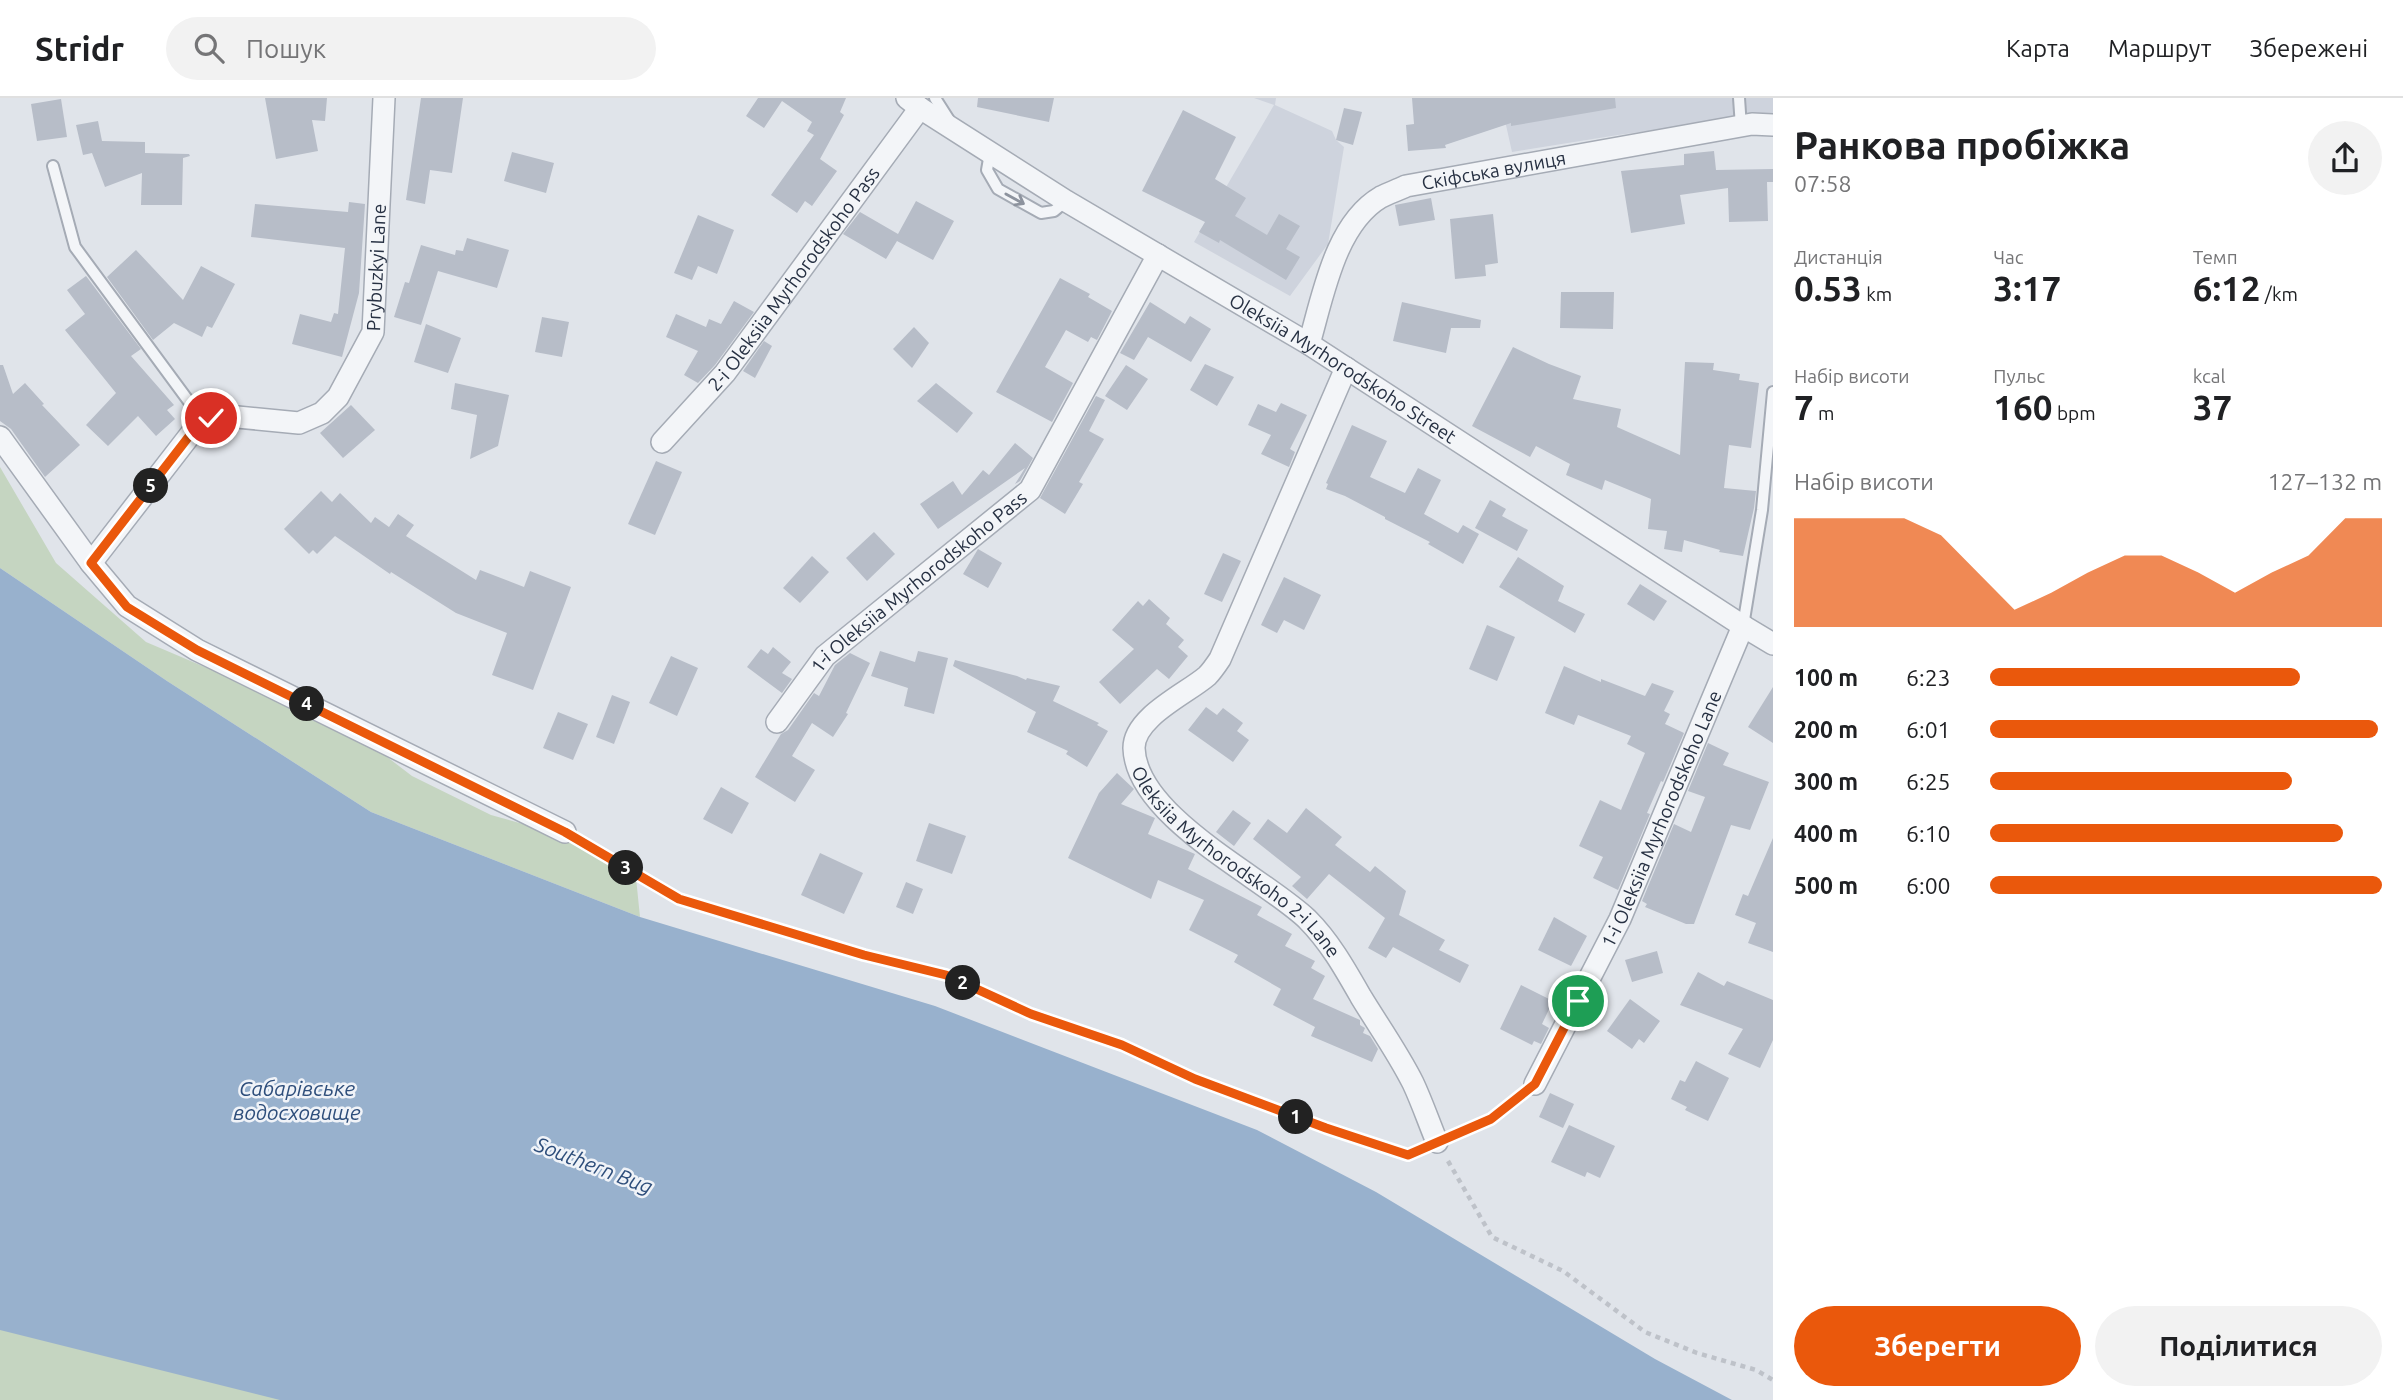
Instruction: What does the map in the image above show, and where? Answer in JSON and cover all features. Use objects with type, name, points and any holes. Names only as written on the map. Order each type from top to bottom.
[{"type":"street","name":"Prybuzkyi Lane","points":[[204,422],[211,418],[227,416],[299,422],[322,414],[338,397],[373,331],[384,98]]},
{"type":"street","name":"Oleksiia Myrhorodskoho Street","points":[[921,102],[956,132],[1066,201],[1309,344],[1773,644]]},
{"type":"street","name":"2-i Oleksiia Myrhorodskoho Pass","points":[[662,442],[725,373],[921,102]]},
{"type":"street","name":"Скіфська вулиця","points":[[1309,344],[1336,253],[1355,221],[1379,198],[1406,186],[1741,127],[1773,125]]},
{"type":"street","name":"1-i Oleksiia Myrhorodskoho Pass","points":[[777,722],[825,656],[1030,490],[1158,256]]},
{"type":"street","name":"Oleksiia Myrhorodskoho 2-i Lane","points":[[1346,368],[1220,659],[1208,675],[1150,718],[1139,731],[1134,747],[1138,766],[1149,787],[1167,809],[1207,846],[1306,918],[1332,947],[1413,1083],[1437,1142]]},
{"type":"street","points":[[91,563],[197,426],[204,422]]},
{"type":"street","points":[[0,438],[91,563],[127,607],[197,650],[565,832]]},
{"type":"street","name":"1-i Oleksiia Myrhorodskoho Lane","points":[[1535,1084],[1620,919],[1742,626]]},
{"type":"lane","points":[[1740,98],[1741,127]]},
{"type":"lane","points":[[53,166],[75,247],[204,422]]},
{"type":"lane","points":[[1742,626],[1762,510],[1773,392]]},
{"type":"path","points":[[565,832],[679,899],[864,955],[946,975],[1031,1014],[1122,1045],[1195,1079],[1408,1155],[1491,1119],[1535,1084]]},
{"type":"path","points":[[1437,1142],[1492,1237],[1563,1271],[1645,1332],[1697,1353],[1756,1370],[1773,1380]]},
{"type":"shaded area","points":[[1254,98],[1276,98],[1275,105],[1332,131],[1336,140],[1344,147],[1328,244],[1290,296],[1194,242],[1274,105]]},
{"type":"shaded area","points":[[1500,98],[1773,98],[1773,117],[1752,117],[1512,152]]},
{"type":"green space","points":[[0,467],[56,563],[146,642],[280,699],[378,750],[412,776],[491,815],[562,835],[635,868],[640,917],[371,812],[167,681],[0,568]]},
{"type":"green space","points":[[0,1252],[455,1400],[0,1400]]},
{"type":"water","name":"Сабарівське водосховище","points":[[0,568],[167,681],[371,812],[640,917],[935,1006],[1257,1130],[1376,1192],[1655,1359],[1732,1400],[280,1400],[0,1330]]},
{"type":"building","points":[[265,98],[327,98],[325,121],[312,120],[318,151],[276,159]]},
{"type":"building","points":[[421,98],[463,98],[452,173],[430,170],[425,204],[406,200]]},
{"type":"building","points":[[758,98],[846,98],[840,112],[844,115],[820,159],[837,171],[812,206],[805,201],[797,213],[771,195],[814,135],[807,131],[812,122],[782,101],[764,128],[746,116]]},
{"type":"building","points":[[978,98],[1054,98],[1049,122],[977,107]]},
{"type":"building","points":[[1412,98],[1615,98],[1616,108],[1511,126],[1511,123],[1445,145],[1446,148],[1408,151],[1406,125],[1414,124]]},
{"type":"building","points":[[61,99],[67,137],[37,141],[31,104]]},
{"type":"building","points":[[1344,108],[1362,112],[1353,145],[1336,140]]},
{"type":"building","points":[[1183,110],[1236,137],[1215,179],[1246,198],[1235,216],[1267,235],[1279,214],[1300,226],[1286,249],[1300,257],[1286,280],[1220,240],[1219,243],[1199,232],[1205,222],[1142,191]]},
{"type":"building","points":[[98,121],[102,141],[145,142],[145,153],[189,154],[190,156],[183,158],[182,205],[141,205],[142,173],[105,187],[92,153],[83,155],[76,125]]},
{"type":"building","points":[[1714,151],[1716,170],[1773,169],[1773,182],[1767,182],[1768,221],[1729,222],[1728,188],[1680,195],[1685,224],[1631,233],[1621,171],[1684,165],[1684,154]]},
{"type":"building","points":[[512,152],[554,163],[546,193],[504,181]]},
{"type":"building","points":[[1431,198],[1435,220],[1399,226],[1395,205]]},
{"type":"building","points":[[916,201],[954,221],[933,260],[897,241],[886,259],[843,234],[860,212],[898,234]]},
{"type":"building","points":[[349,202],[365,204],[359,293],[342,357],[292,344],[300,314],[331,322],[334,313],[338,314],[345,248],[251,237],[255,204],[348,212]]},
{"type":"building","points":[[1493,214],[1498,263],[1485,265],[1486,276],[1455,279],[1450,219]]},
{"type":"building","points":[[698,215],[734,230],[717,274],[698,266],[692,280],[674,273]]},
{"type":"building","points":[[467,238],[509,250],[497,288],[438,271],[421,325],[394,317],[405,282],[409,283],[421,245],[455,255],[456,250],[463,251]]},
{"type":"building","points":[[136,250],[183,300],[201,266],[235,284],[212,328],[207,326],[202,337],[174,323],[153,340],[107,277]]},
{"type":"building","points":[[86,276],[141,349],[131,356],[174,405],[167,410],[175,419],[156,436],[138,416],[108,446],[86,425],[116,393],[65,330],[85,314],[67,290]]},
{"type":"building","points":[[1060,278],[1090,294],[1088,297],[1112,311],[1097,340],[1091,337],[1088,342],[1066,330],[1045,367],[1073,383],[1052,422],[996,392]]},
{"type":"building","points":[[1561,292],[1614,292],[1613,329],[1560,328]]},
{"type":"building","points":[[734,301],[754,312],[715,365],[698,383],[684,375],[698,351],[666,337],[676,314],[706,327],[709,319],[721,324]]},
{"type":"building","points":[[1150,302],[1185,324],[1190,316],[1211,329],[1191,362],[1148,337],[1134,360],[1120,353]]},
{"type":"building","points":[[1402,302],[1481,320],[1480,328],[1451,328],[1446,353],[1393,341]]},
{"type":"building","points":[[542,317],[569,322],[562,357],[535,352]]},
{"type":"building","points":[[426,324],[461,338],[448,373],[414,362]]},
{"type":"building","points":[[914,327],[929,343],[912,368],[893,349]]},
{"type":"building","points":[[764,341],[772,346],[755,378],[743,371]]},
{"type":"building","points":[[1513,347],[1581,376],[1573,399],[1621,409],[1617,427],[1680,455],[1685,362],[1714,363],[1713,370],[1740,374],[1739,380],[1759,383],[1751,448],[1729,445],[1724,488],[1756,491],[1743,556],[1719,552],[1720,550],[1684,540],[1682,552],[1664,549],[1667,531],[1648,529],[1651,499],[1605,480],[1602,490],[1566,475],[1570,464],[1536,446],[1530,457],[1472,426]]},
{"type":"building","points":[[1205,364],[1234,377],[1217,406],[1190,390]]},
{"type":"building","points":[[0,365],[3,365],[13,394],[25,383],[80,445],[45,477],[11,429],[0,421]]},
{"type":"building","points":[[1126,365],[1148,379],[1127,410],[1105,396]]},
{"type":"building","points":[[455,383],[509,395],[498,446],[470,459],[477,415],[451,409]]},
{"type":"building","points":[[936,383],[973,413],[957,433],[917,401]]},
{"type":"building","points":[[1096,396],[1105,400],[1089,431],[1104,439],[1079,482],[1083,484],[1065,514],[1040,498]]},
{"type":"building","points":[[1281,403],[1307,415],[1290,449],[1295,452],[1289,467],[1261,454],[1271,435],[1248,425],[1258,404],[1276,412]]},
{"type":"building","points":[[351,405],[375,430],[343,458],[320,433]]},
{"type":"building","points":[[1352,425],[1387,441],[1370,477],[1405,493],[1418,468],[1441,480],[1424,514],[1458,533],[1463,525],[1479,534],[1463,564],[1385,517],[1326,489],[1326,483]]},
{"type":"building","points":[[1015,443],[1033,458],[1020,481],[1015,484],[1025,468],[938,529],[920,504],[953,481],[962,495],[983,470],[989,475]]},
{"type":"building","points":[[656,461],[682,472],[655,535],[628,524]]},
{"type":"building","points":[[321,491],[332,502],[340,493],[371,523],[375,517],[389,527],[398,514],[414,525],[406,536],[476,580],[480,570],[524,587],[530,571],[571,587],[533,690],[492,675],[507,633],[456,613],[391,572],[390,574],[335,536],[317,554],[313,550],[309,554],[284,529]]},
{"type":"building","points":[[1490,500],[1506,509],[1502,516],[1528,530],[1517,551],[1475,528]]},
{"type":"building","points":[[874,532],[895,554],[867,581],[846,558]]},
{"type":"building","points":[[978,549],[1002,563],[988,588],[963,574]]},
{"type":"building","points":[[1223,553],[1241,561],[1222,602],[1204,594]]},
{"type":"building","points":[[812,556],[829,572],[800,603],[783,588]]},
{"type":"building","points":[[1518,557],[1564,586],[1558,601],[1585,614],[1575,633],[1499,587]]},
{"type":"building","points":[[1284,577],[1321,595],[1304,630],[1284,620],[1277,633],[1261,625]]},
{"type":"building","points":[[1640,584],[1667,601],[1654,621],[1627,604]]},
{"type":"building","points":[[1149,599],[1170,618],[1166,624],[1184,640],[1178,647],[1188,656],[1169,679],[1157,669],[1120,704],[1099,682],[1134,649],[1112,630],[1138,601],[1143,606]]},
{"type":"building","points":[[1487,625],[1515,637],[1497,681],[1469,669]]},
{"type":"building","points":[[773,647],[791,662],[782,673],[792,679],[782,693],[747,667],[761,649],[768,654]]},
{"type":"building","points":[[880,651],[915,662],[918,651],[948,658],[934,714],[904,706],[908,688],[871,676]]},
{"type":"building","points":[[850,653],[870,663],[846,713],[848,714],[833,737],[812,723],[792,756],[815,770],[795,802],[755,777],[781,734],[788,730],[814,693],[819,696],[835,665]]},
{"type":"building","points":[[671,656],[698,668],[677,716],[649,703]]},
{"type":"building","points":[[955,660],[1026,680],[1027,678],[1060,686],[1053,701],[1099,723],[1097,725],[1108,731],[1087,767],[1066,754],[1068,751],[1027,732],[1036,712],[953,666]]},
{"type":"building","points":[[1564,666],[1601,682],[1601,679],[1645,696],[1652,683],[1674,691],[1664,711],[1670,714],[1665,724],[1684,733],[1647,813],[1650,814],[1618,890],[1593,878],[1603,857],[1579,846],[1600,800],[1621,810],[1645,753],[1627,744],[1631,736],[1578,715],[1574,725],[1545,713]]},
{"type":"building","points":[[1773,687],[1773,743],[1748,727]]},
{"type":"building","points":[[612,695],[630,702],[614,744],[596,737]]},
{"type":"building","points":[[1206,707],[1217,715],[1223,708],[1243,723],[1237,731],[1249,740],[1233,762],[1188,730]]},
{"type":"building","points":[[558,712],[588,724],[573,760],[543,748]]},
{"type":"building","points":[[1708,743],[1729,753],[1723,765],[1769,782],[1750,830],[1731,825],[1694,924],[1686,924],[1645,907],[1647,904],[1642,901],[1674,824],[1691,832],[1705,797],[1688,791]]},
{"type":"building","points":[[1117,773],[1134,789],[1121,804],[1155,818],[1148,834],[1195,854],[1188,869],[1262,907],[1257,915],[1292,934],[1285,946],[1315,961],[1311,968],[1325,976],[1313,999],[1360,1020],[1360,1025],[1365,1028],[1363,1033],[1370,1036],[1378,1049],[1372,1062],[1311,1036],[1315,1027],[1273,1005],[1281,989],[1234,962],[1238,955],[1189,930],[1204,900],[1158,880],[1151,899],[1068,858],[1099,793]]},
{"type":"building","points":[[721,787],[749,803],[732,834],[703,819]]},
{"type":"building","points":[[1306,808],[1342,837],[1335,845],[1370,872],[1375,866],[1406,891],[1399,915],[1445,940],[1439,950],[1469,965],[1460,983],[1393,947],[1386,958],[1368,948],[1385,918],[1329,874],[1307,899],[1292,886],[1301,877],[1253,839],[1268,819],[1287,833]]},
{"type":"building","points":[[1233,810],[1251,823],[1234,846],[1216,832]]},
{"type":"building","points":[[929,823],[966,836],[952,874],[916,861]]},
{"type":"building","points":[[1773,838],[1773,952],[1748,943],[1756,923],[1735,915],[1743,894],[1748,896]]},
{"type":"building","points":[[820,853],[863,873],[844,914],[801,895]]},
{"type":"building","points":[[906,882],[923,889],[913,914],[896,907]]},
{"type":"building","points":[[1554,917],[1587,936],[1571,966],[1538,950]]},
{"type":"building","points":[[1657,951],[1663,973],[1632,982],[1625,960]]},
{"type":"building","points":[[1698,972],[1724,986],[1727,981],[1773,1000],[1773,1040],[1760,1068],[1728,1054],[1743,1029],[1680,1005]]},
{"type":"building","points":[[1521,985],[1553,1001],[1542,1024],[1549,1028],[1541,1044],[1534,1041],[1532,1045],[1500,1029]]},
{"type":"building","points":[[1630,999],[1660,1021],[1644,1043],[1639,1039],[1632,1049],[1607,1031]]},
{"type":"building","points":[[1696,1061],[1729,1078],[1708,1121],[1685,1110],[1687,1107],[1671,1099],[1680,1080],[1685,1082]]},
{"type":"building","points":[[1550,1093],[1574,1104],[1563,1128],[1539,1117]]},
{"type":"building","points":[[1569,1125],[1615,1146],[1600,1178],[1587,1172],[1585,1177],[1551,1162]]},
{"type":"route","points":[[211,418],[197,426],[91,563],[127,607],[197,650],[565,832],[679,899],[864,955],[946,975],[1031,1014],[1122,1045],[1195,1079],[1326,1128],[1408,1155],[1491,1119],[1535,1084],[1578,1001]]},
{"type":"water label","name":"Southern Bug","points":[[594,1165]]}]
